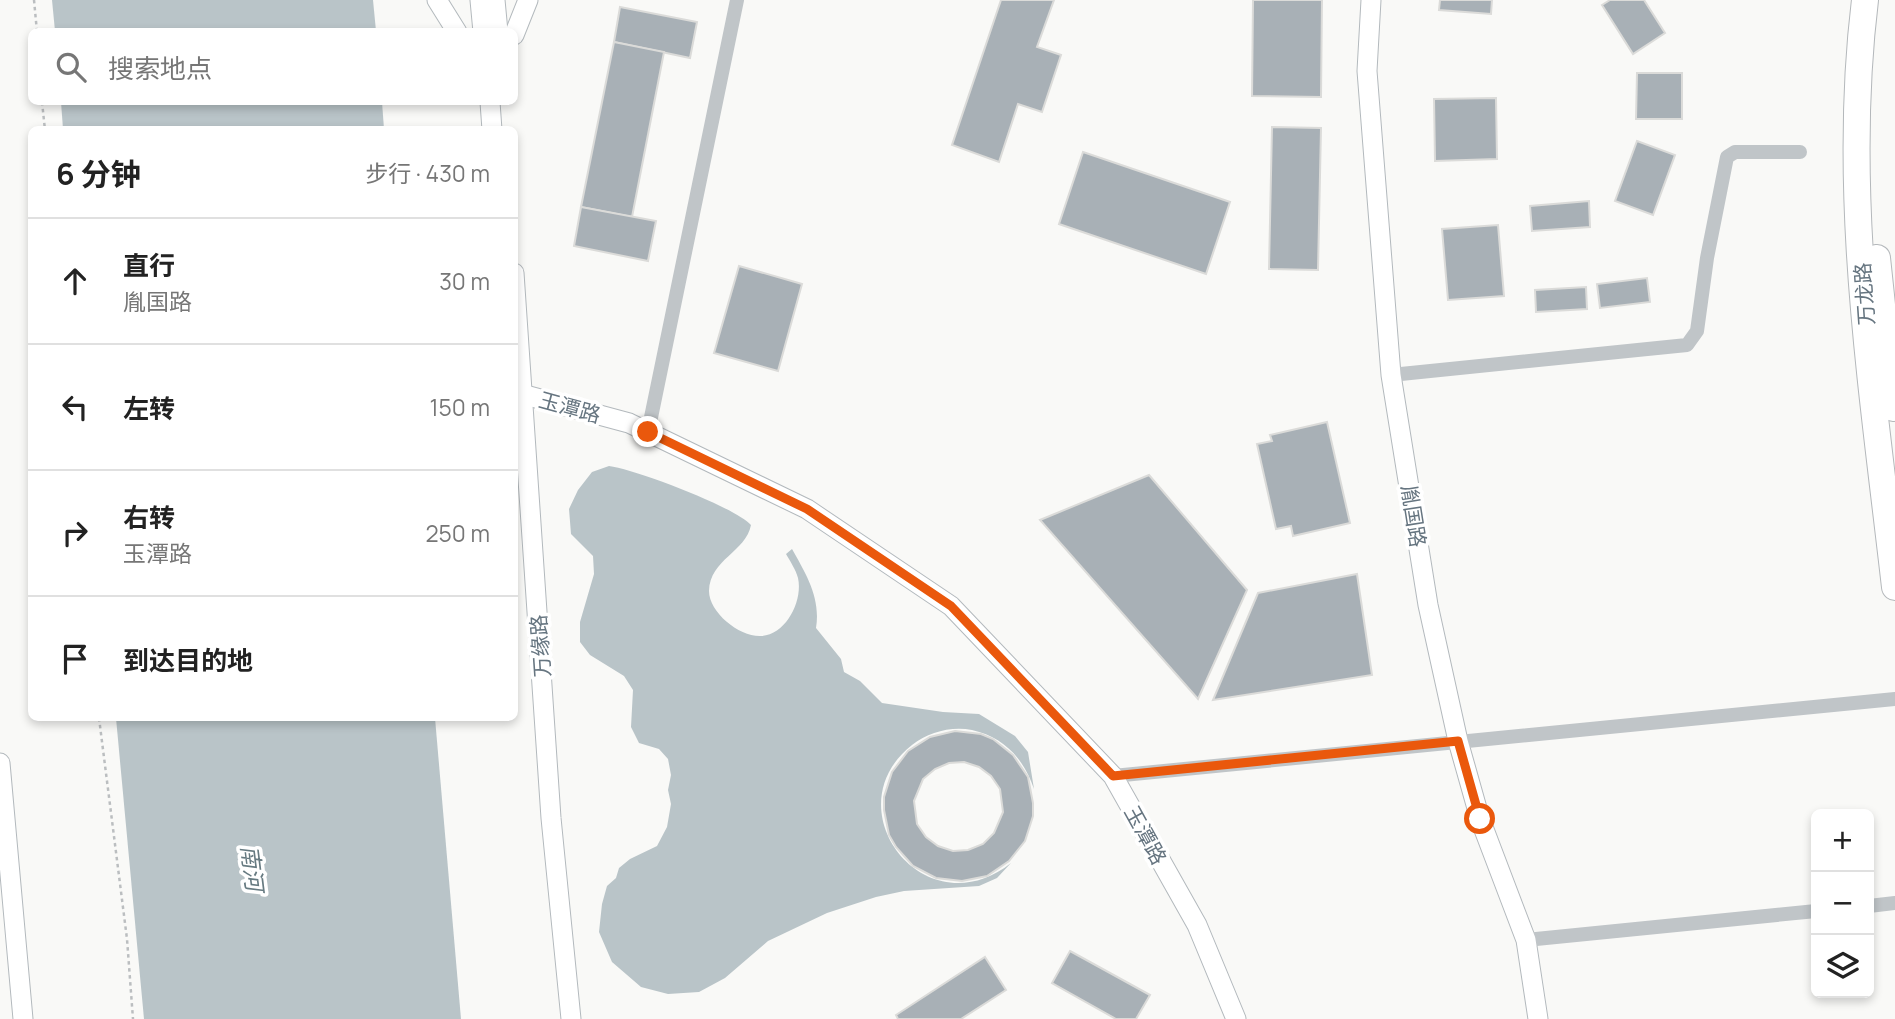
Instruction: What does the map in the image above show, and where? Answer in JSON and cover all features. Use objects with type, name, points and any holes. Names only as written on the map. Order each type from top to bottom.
[{"type":"highway","name":"万龙路","points":[[1865,0],[1855,138],[1863,310],[1895,587]]},
{"type":"highway","name":"万龙路","points":[[1881,0],[1870,137],[1877,257],[1895,430]]},
{"type":"main road","points":[[437,0],[454,28]]},
{"type":"main road","points":[[480,0],[483,28]]},
{"type":"main road","points":[[495,0],[498,28]]},
{"type":"main road","points":[[517,28],[528,0]]},
{"type":"main road","name":"胤国路","points":[[1371,0],[1367,71],[1391,375],[1428,605],[1458,741],[1480,819],[1526,940],[1538,1019]]},
{"type":"main road","points":[[490,105],[492,126]]},
{"type":"main road","points":[[503,105],[505,126]]},
{"type":"main road","name":"万缘路","points":[[518,369],[551,818],[571,1019]]},
{"type":"main road","name":"玉潭路","points":[[519,393],[629,423],[807,509],[951,606],[1113,776],[1196,925],[1236,1019]]},
{"type":"main road","name":"万缘路","points":[[518,515],[539,819],[558,1019]]},
{"type":"main road","points":[[0,763],[4,913],[23,1019]]},
{"type":"main road","points":[[0,943],[4,913]]},
{"type":"street","points":[[648,432],[737,0]]},
{"type":"street","points":[[1391,375],[1687,345],[1697,331],[1707,258],[1727,157],[1735,152],[1800,152]]},
{"type":"street","points":[[1113,776],[1895,699]]},
{"type":"street","points":[[1874,905],[1895,903]]},
{"type":"street","points":[[1526,940],[1811,912]]},
{"type":"path","points":[[34,0],[37,28]]},
{"type":"path","points":[[43,105],[45,126]]},
{"type":"path","points":[[99,721],[127,939],[133,1019]]},
{"type":"water","points":[[52,0],[373,0],[376,28],[55,28]]},
{"type":"water","points":[[61,105],[382,105],[384,126],[63,126]]},
{"type":"water","points":[[609,466],[683,490],[726,509],[751,525],[748,534],[721,563],[711,580],[710,599],[714,608],[728,623],[745,633],[762,636],[771,634],[786,623],[795,605],[799,587],[797,575],[786,554],[792,549],[814,596],[816,628],[841,659],[844,672],[860,681],[882,703],[979,714],[1015,736],[1028,752],[1034,789],[1025,768],[1003,744],[983,733],[956,729],[933,733],[912,745],[889,771],[881,800],[885,828],[899,854],[921,872],[948,882],[979,880],[1011,863],[997,878],[979,886],[904,891],[827,913],[768,941],[725,978],[699,992],[668,994],[641,987],[612,962],[599,932],[607,886],[616,878],[619,868],[630,859],[657,846],[667,827],[671,804],[668,790],[671,775],[668,759],[659,749],[639,743],[631,727],[633,690],[624,676],[590,655],[580,642],[580,622],[594,574],[593,556],[571,534],[569,509],[578,490],[592,472]]},
{"type":"water","name":"南河","points":[[116,721],[435,721],[461,1019],[144,1019]]},
{"type":"building","points":[[1001,0],[1054,0],[1037,47],[1061,55],[1042,112],[1018,104],[999,162],[952,145]]},
{"type":"building","points":[[1253,0],[1322,0],[1321,97],[1252,96]]},
{"type":"building","points":[[1440,0],[1492,0],[1491,14],[1439,10]]},
{"type":"building","points":[[1610,0],[1644,0],[1665,33],[1633,54],[1602,5]]},
{"type":"building","points":[[620,7],[697,22],[690,58],[614,42]]},
{"type":"building","points":[[614,42],[664,52],[632,217],[581,207]]},
{"type":"building","points":[[1637,73],[1682,73],[1682,119],[1636,119]]},
{"type":"building","points":[[1496,98],[1497,159],[1435,161],[1434,99]]},
{"type":"building","points":[[1272,127],[1321,128],[1318,270],[1269,269]]},
{"type":"building","points":[[1637,141],[1675,155],[1653,215],[1615,201]]},
{"type":"building","points":[[1083,152],[1230,202],[1206,274],[1059,224]]},
{"type":"building","points":[[1589,201],[1590,227],[1532,231],[1530,206]]},
{"type":"building","points":[[581,207],[656,221],[648,261],[574,246]]},
{"type":"building","points":[[1498,225],[1504,296],[1448,300],[1442,229]]},
{"type":"building","points":[[739,266],[802,284],[778,371],[714,353]]},
{"type":"building","points":[[1647,278],[1650,302],[1600,308],[1597,284]]},
{"type":"building","points":[[1586,287],[1587,309],[1536,312],[1535,290]]},
{"type":"building","points":[[1327,422],[1350,523],[1293,536],[1291,526],[1276,529],[1257,444],[1272,441],[1270,435]]},
{"type":"building","points":[[1149,475],[1247,590],[1198,699],[1040,520]]},
{"type":"building","points":[[1357,574],[1372,675],[1213,700],[1258,593]]},
{"type":"building","points":[[955,731],[981,734],[993,739],[1013,755],[1028,777],[1033,816],[1025,841],[1009,861],[987,876],[962,881],[936,878],[913,866],[889,835],[884,797],[892,772],[908,751],[930,737]],"holes":[[[964,762],[979,767],[991,776],[1000,789],[1003,812],[994,833],[983,844],[968,850],[953,851],[938,846],[926,837],[917,824],[914,801],[923,779],[935,769],[949,763]]]},
{"type":"building","points":[[1070,951],[1150,995],[1136,1019],[1116,1019],[1052,983]]},
{"type":"building","points":[[985,957],[1006,990],[961,1019],[898,1019],[896,1015]]},
{"type":"route","points":[[648,432],[807,509],[951,606],[1113,776],[1458,741],[1480,819]]}]
